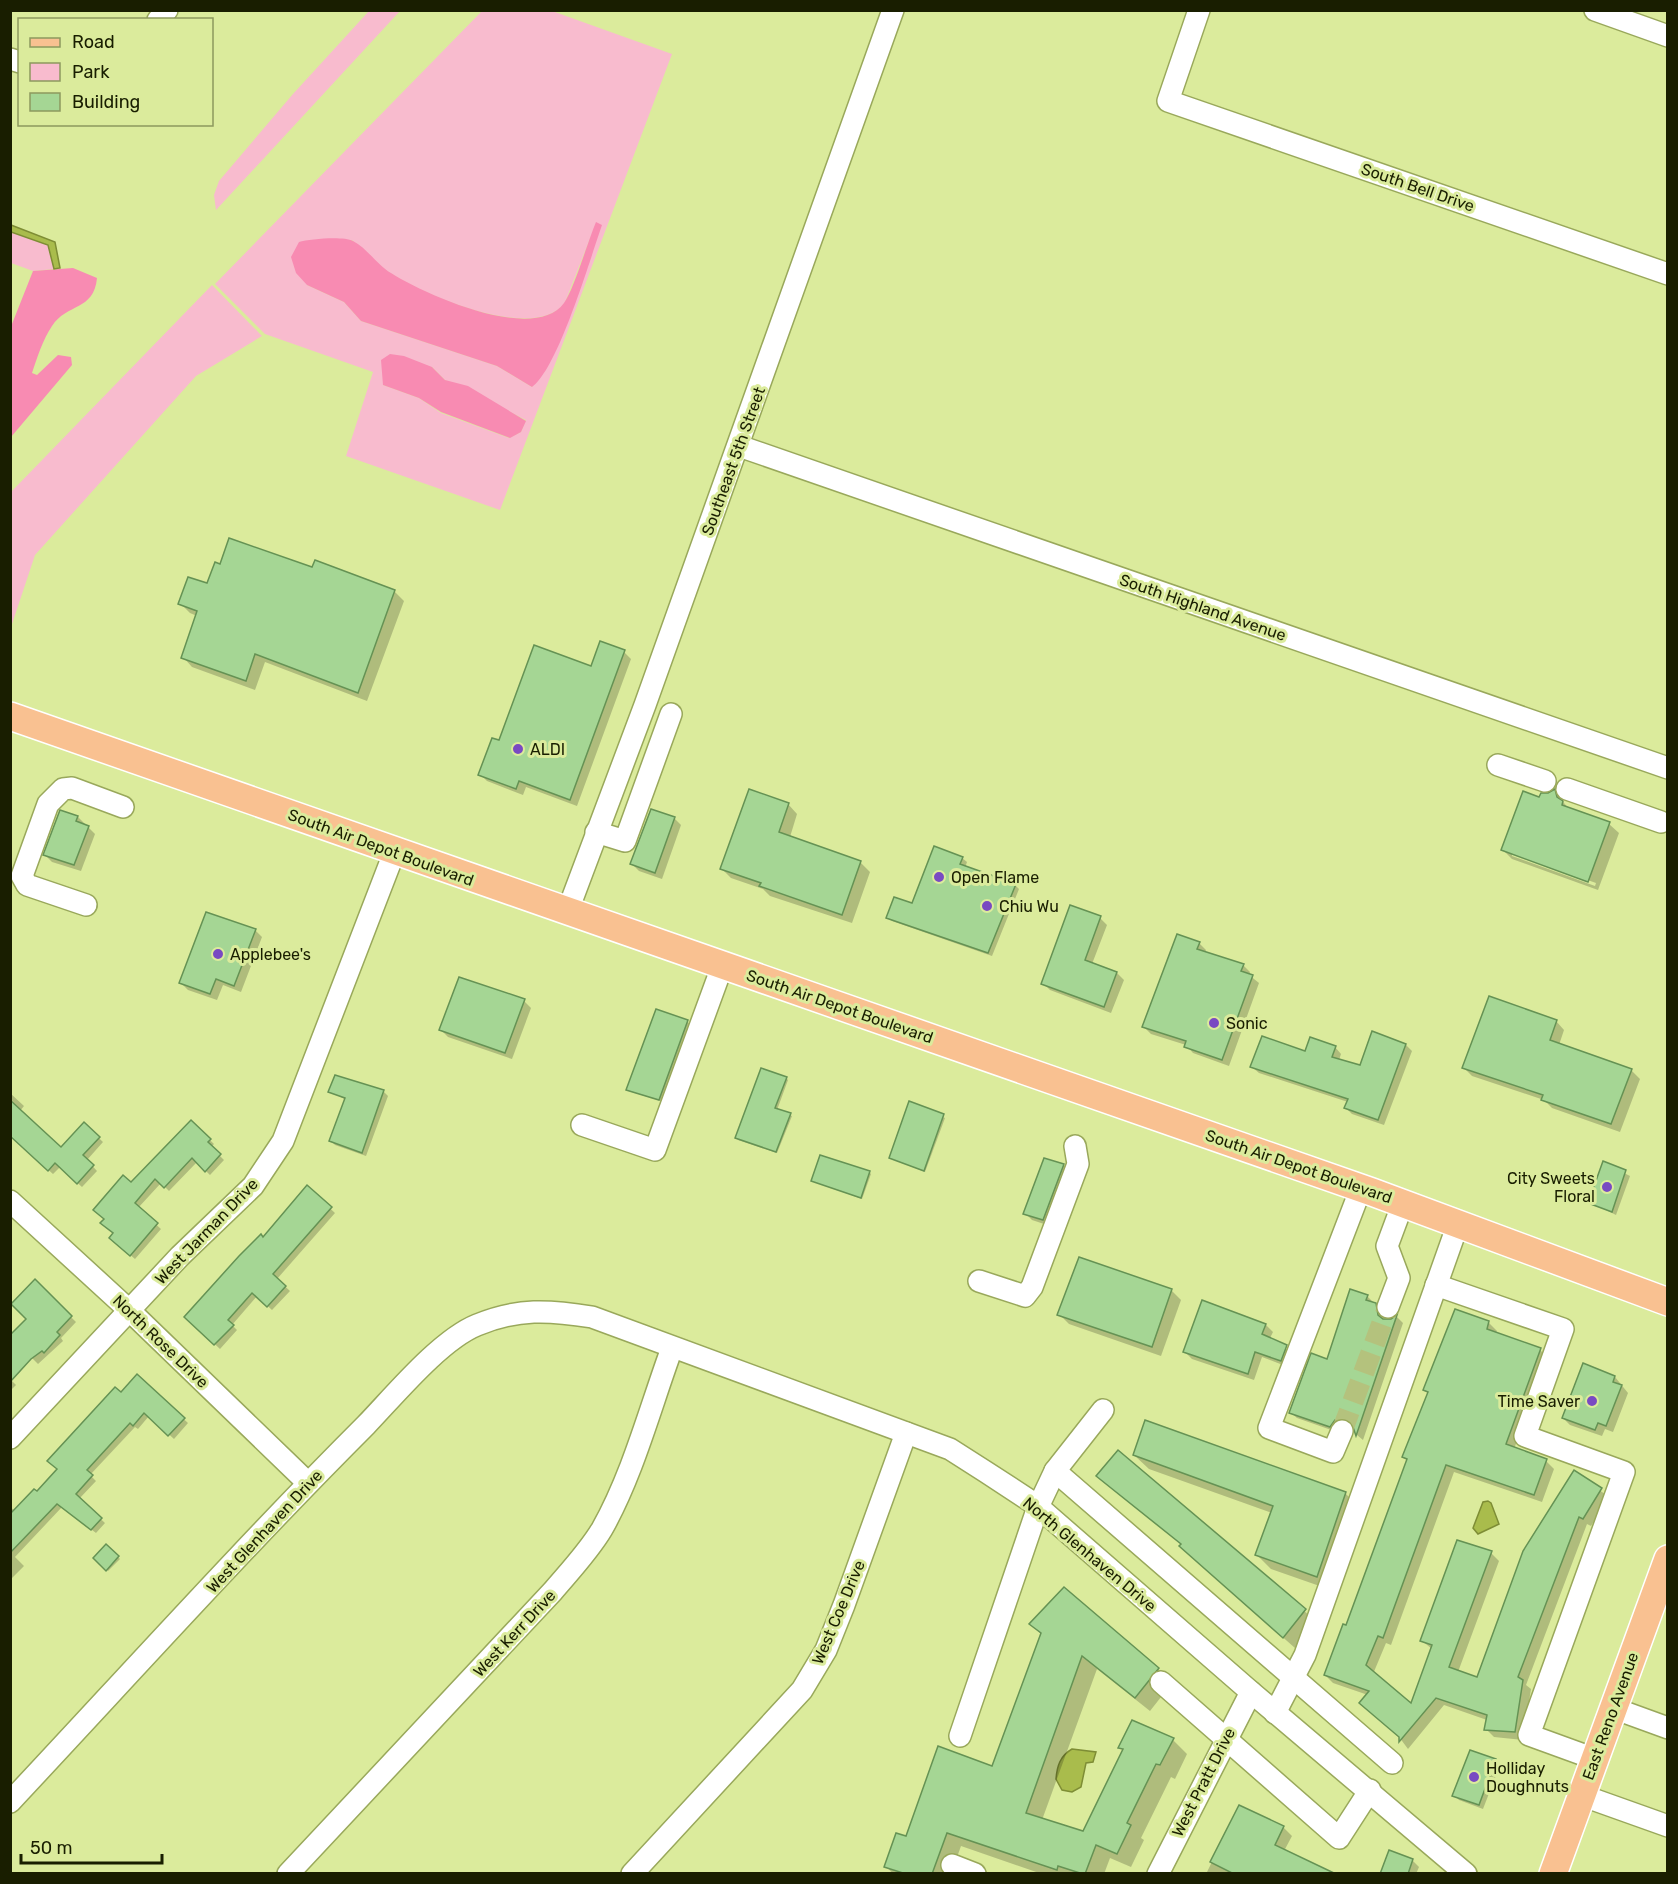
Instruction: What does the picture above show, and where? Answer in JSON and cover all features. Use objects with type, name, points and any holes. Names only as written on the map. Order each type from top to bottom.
[{"type":"main road","name":"South Air Depot Boulevard","points":[[10,716],[1361,1188],[1668,1302]]},
{"type":"main road","name":"East Reno Avenue","points":[[1553,1874],[1668,1559]]},
{"type":"street","name":"Southeast 5th Street","points":[[568,910],[739,446],[893,10]]},
{"type":"street","name":"South Bell Drive","points":[[1199,10],[1168,101],[1668,274]]},
{"type":"street","points":[[1595,10],[1668,36]]},
{"type":"street","name":"South Highland Avenue","points":[[739,446],[1668,768]]},
{"type":"street","points":[[596,832],[625,841],[671,714]]},
{"type":"street","points":[[1498,765],[1545,781]]},
{"type":"street","points":[[86,905],[27,885],[22,876],[48,804],[63,789],[72,788],[123,807]]},
{"type":"street","points":[[1568,789],[1661,822]]},
{"type":"street","name":"West Jarman Drive","points":[[10,1438],[180,1256],[253,1186],[283,1141],[394,852]]},
{"type":"street","points":[[582,1125],[655,1150],[723,964]]},
{"type":"street","points":[[979,1281],[1025,1296],[1032,1287],[1078,1164],[1075,1146]]},
{"type":"street","points":[[1342,1431],[1333,1452],[1269,1428],[1361,1188]]},
{"type":"street","name":"North Rose Drive","points":[[10,1201],[130,1311],[308,1483]]},
{"type":"street","points":[[1388,1307],[1399,1278],[1387,1246],[1403,1203]]},
{"type":"street","points":[[1275,1713],[1305,1655],[1458,1224]]},
{"type":"street","points":[[1436,1285],[1563,1329],[1525,1436],[1624,1472],[1529,1735],[1595,1759]]},
{"type":"street","name":"North Glenhaven Drive","points":[[548,1310],[592,1317],[950,1449],[1038,1507],[1275,1713],[1370,1790],[1466,1874]]},
{"type":"street","name":"West Glenhaven Drive","points":[[10,1802],[308,1483],[442,1348],[475,1326],[519,1311],[548,1310]]},
{"type":"street","name":"West Kerr Drive","points":[[288,1874],[553,1591],[601,1531],[617,1499],[672,1348]]},
{"type":"street","points":[[960,1736],[1038,1507],[1055,1472],[1103,1410]]},
{"type":"street","name":"West Coe Drive","points":[[632,1874],[801,1690],[826,1650],[906,1434]]},
{"type":"street","points":[[1055,1472],[1392,1763]]},
{"type":"street","points":[[1161,1682],[1339,1838],[1370,1790]]},
{"type":"street","name":"West Pratt Drive","points":[[1158,1874],[1251,1692]]},
{"type":"street","points":[[1613,1708],[1668,1728]]},
{"type":"street","points":[[1581,1795],[1668,1826]]},
{"type":"street","points":[[952,1865],[975,1874]]},
{"type":"green space","points":[[369,11],[400,11],[216,210],[214,195],[219,181],[293,94]]},
{"type":"green space","points":[[482,11],[552,11],[672,54],[500,510],[346,456],[373,372],[265,334],[215,284]],"holes":[[[593,232],[572,289],[565,302]],[[352,240],[390,273],[427,292],[478,311],[504,317],[528,318],[549,314],[565,302],[532,387],[497,366],[361,321],[344,302],[307,285]],[[432,367],[445,380],[526,420],[521,432],[509,438],[441,413],[419,398],[383,385]]]},
{"type":"green space","points":[[10,232],[48,245],[54,269],[33,271],[11,263]]},
{"type":"green space","points":[[212,285],[262,336],[196,376],[35,555],[11,627],[11,492]]},
{"type":"shaded area","points":[[596,222],[602,225],[572,312],[552,359],[532,387],[497,366],[361,321],[344,302],[307,285],[296,273],[291,257],[299,242],[348,239],[358,244],[391,273],[452,303],[505,317],[529,319],[549,314],[564,303]]},
{"type":"shaded area","points":[[11,225],[55,242],[60,268],[54,269],[48,245],[11,232]]},
{"type":"shaded area","points":[[73,268],[97,278],[95,289],[85,302],[65,313],[52,326],[32,373],[37,375],[58,355],[71,357],[72,365],[11,437],[10,329],[33,271]]},
{"type":"shaded area","points":[[390,354],[404,356],[432,367],[445,380],[468,386],[526,421],[521,432],[510,438],[441,412],[419,398],[383,385],[381,360]]},
{"type":"shaded area","points":[[1483,1502],[1491,1503],[1499,1524],[1478,1534],[1473,1528]]},
{"type":"shaded area","points":[[1072,1749],[1096,1752],[1093,1762],[1086,1763],[1081,1787],[1072,1792],[1062,1790],[1056,1779],[1060,1762]]},
{"type":"building","points":[[229,538],[312,567],[315,560],[395,590],[358,693],[255,654],[246,681],[181,658],[197,611],[178,604],[188,577],[207,583],[215,562],[220,564]]},
{"type":"building","points":[[600,641],[625,650],[570,800],[519,781],[516,789],[478,775],[492,738],[499,740],[534,645],[591,666]]},
{"type":"building","points":[[749,789],[789,803],[779,832],[861,861],[842,915],[759,886],[761,883],[720,869]]},
{"type":"building","points":[[1555,789],[1557,797],[1563,801],[1562,805],[1610,822],[1588,882],[1501,850],[1523,791],[1539,797],[1541,793],[1548,793]]},
{"type":"building","points":[[651,809],[675,817],[655,873],[630,864]]},
{"type":"building","points":[[60,810],[78,816],[76,821],[89,826],[74,865],[43,855]]},
{"type":"building","points":[[934,846],[963,857],[960,864],[1016,884],[988,953],[886,918],[894,897],[912,903]]},
{"type":"building","points":[[1070,905],[1101,916],[1085,960],[1117,972],[1104,1007],[1041,984]]},
{"type":"building","name":"Applebee's","points":[[206,912],[256,929],[234,986],[216,979],[210,994],[179,983]]},
{"type":"building","points":[[1177,934],[1200,942],[1197,949],[1244,964],[1241,971],[1253,975],[1222,1060],[1184,1047],[1186,1041],[1142,1027]]},
{"type":"building","points":[[459,977],[525,999],[505,1053],[439,1030]]},
{"type":"building","points":[[1489,996],[1557,1020],[1550,1040],[1632,1069],[1611,1124],[1541,1100],[1543,1095],[1462,1068]]},
{"type":"building","points":[[656,1009],[688,1020],[659,1100],[626,1090]]},
{"type":"building","points":[[1372,1031],[1406,1044],[1378,1120],[1344,1108],[1348,1099],[1250,1067],[1262,1036],[1305,1051],[1310,1037],[1336,1046],[1332,1057],[1360,1065]]},
{"type":"building","points":[[761,1068],[787,1077],[775,1108],[791,1113],[776,1152],[735,1138]]},
{"type":"building","points":[[335,1075],[384,1090],[362,1153],[329,1141],[345,1098],[328,1092]]},
{"type":"building","points":[[10,1100],[61,1147],[84,1122],[100,1137],[83,1155],[94,1165],[77,1184],[55,1163],[48,1171],[10,1136]]},
{"type":"building","points":[[909,1101],[944,1114],[924,1171],[889,1158]]},
{"type":"building","points":[[191,1120],[211,1139],[208,1142],[221,1154],[205,1172],[192,1158],[164,1188],[155,1179],[135,1203],[158,1223],[130,1256],[109,1238],[113,1233],[100,1223],[104,1219],[93,1210],[123,1175],[131,1182]]},
{"type":"building","points":[[820,1155],[870,1171],[861,1198],[811,1181]]},
{"type":"building","points":[[1044,1158],[1064,1164],[1043,1220],[1023,1214]]},
{"type":"building","name":"City Sweets Floral","points":[[1603,1161],[1626,1170],[1612,1212],[1588,1203]]},
{"type":"building","points":[[307,1185],[332,1207],[273,1274],[286,1286],[267,1307],[252,1293],[228,1320],[234,1325],[214,1345],[184,1317],[239,1256],[261,1234],[263,1237]]},
{"type":"building","points":[[1079,1257],[1172,1289],[1152,1347],[1057,1315]]},
{"type":"building","points":[[35,1279],[72,1316],[57,1332],[60,1335],[44,1353],[42,1351],[31,1359],[10,1382],[10,1335],[26,1319],[11,1304]]},
{"type":"building","points":[[1350,1289],[1368,1295],[1366,1300],[1376,1303],[1378,1315],[1383,1319],[1391,1319],[1397,1315],[1356,1436],[1352,1424],[1346,1419],[1335,1420],[1330,1427],[1289,1413],[1311,1353],[1327,1359]]},
{"type":"building","points":[[1202,1300],[1266,1324],[1262,1334],[1287,1345],[1281,1361],[1255,1352],[1248,1374],[1183,1352]]},
{"type":"building","points":[[1455,1309],[1489,1321],[1487,1329],[1541,1348],[1506,1444],[1547,1459],[1534,1495],[1446,1465],[1383,1638],[1378,1636],[1366,1665],[1411,1703],[1432,1645],[1420,1641],[1457,1540],[1492,1551],[1449,1667],[1477,1677],[1523,1551],[1574,1470],[1602,1488],[1583,1519],[1579,1517],[1518,1677],[1523,1680],[1515,1732],[1484,1730],[1487,1715],[1436,1698],[1399,1742],[1399,1737],[1359,1703],[1369,1691],[1324,1675],[1343,1624],[1346,1625],[1407,1459],[1402,1457],[1428,1392],[1423,1390]]},
{"type":"building","name":"Time Saver","points":[[1583,1363],[1615,1376],[1613,1382],[1622,1385],[1606,1426],[1598,1423],[1595,1430],[1562,1418]]},
{"type":"building","points":[[137,1374],[185,1418],[168,1436],[144,1413],[133,1426],[130,1423],[87,1470],[93,1475],[76,1494],[102,1518],[91,1530],[57,1504],[10,1553],[10,1514],[34,1489],[37,1491],[57,1469],[47,1461],[115,1387],[121,1392]]},
{"type":"building","points":[[1145,1420],[1346,1492],[1317,1577],[1255,1555],[1273,1506],[1133,1455]]},
{"type":"building","points":[[1118,1450],[1306,1609],[1283,1638],[1179,1546],[1181,1544],[1096,1476]]},
{"type":"building","points":[[106,1544],[119,1556],[106,1571],[93,1558]]},
{"type":"building","points":[[1064,1587],[1159,1668],[1135,1698],[1082,1656],[1026,1813],[1083,1831],[1123,1749],[1118,1748],[1132,1720],[1174,1738],[1160,1765],[1156,1764],[1127,1823],[1131,1825],[1117,1854],[1096,1845],[1085,1874],[1083,1874],[1058,1866],[1057,1870],[947,1833],[932,1874],[906,1874],[884,1867],[896,1833],[906,1836],[938,1746],[992,1766],[1041,1633],[1029,1624]]},
{"type":"building","name":"Holliday Doughnuts","points":[[1470,1750],[1496,1759],[1479,1805],[1452,1796]]},
{"type":"building","points":[[1239,1805],[1284,1826],[1275,1845],[1336,1874],[1234,1874],[1210,1862]]},
{"type":"building","points":[[1389,1850],[1413,1859],[1408,1874],[1380,1874]]},
{"type":"tunnel","points":[[1342,1431],[1388,1307]]},
{"type":"place","name":"ALDI","points":[[518,749]]},
{"type":"place","name":"Open Flame","points":[[939,877]]},
{"type":"place","name":"Chiu Wu","points":[[987,906]]},
{"type":"place","name":"Applebee's","points":[[218,954]]},
{"type":"place","name":"Sonic","points":[[1214,1023]]},
{"type":"place","name":"City Sweets Floral","points":[[1607,1187]]},
{"type":"place","name":"Time Saver","points":[[1592,1401]]},
{"type":"place","name":"Holliday Doughnuts","points":[[1474,1777]]}]
